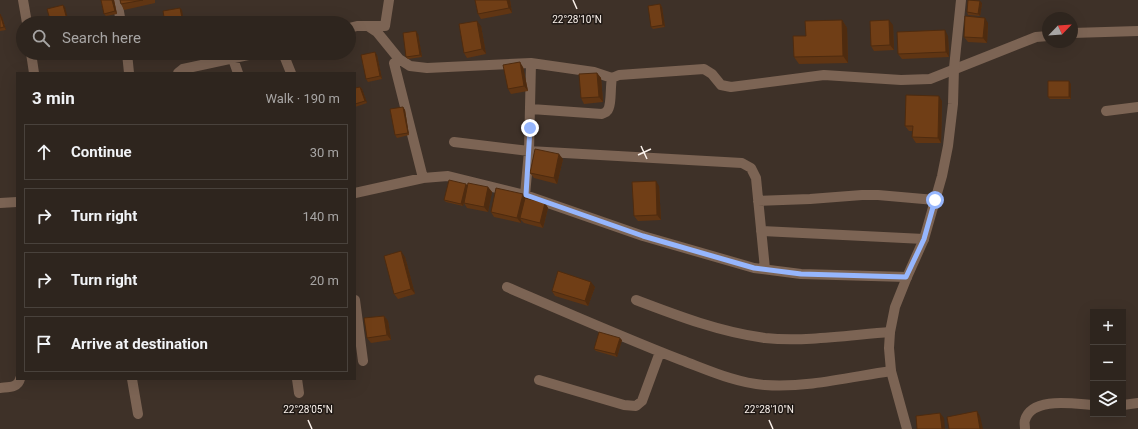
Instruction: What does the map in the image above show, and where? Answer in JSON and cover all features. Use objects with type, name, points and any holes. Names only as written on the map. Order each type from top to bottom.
[{"type":"street","points":[[23,0],[26,16]]},
{"type":"street","points":[[117,0],[120,16]]},
{"type":"street","points":[[356,26],[385,26],[388,0]]},
{"type":"street","points":[[907,429],[892,371],[889,348],[890,332],[895,307],[906,277],[924,239],[942,176],[948,146],[953,104],[954,68],[961,0]]},
{"type":"street","points":[[368,26],[377,32],[399,59],[410,66],[427,68],[531,63],[594,72],[612,78],[619,75],[704,69],[712,74],[721,85],[731,87],[824,75],[901,80],[930,79],[954,68],[1036,37],[1042,36]]},
{"type":"street","points":[[1078,33],[1138,31]]},
{"type":"street","points":[[32,60],[34,72]]},
{"type":"street","points":[[128,60],[129,72]]},
{"type":"street","points":[[179,72],[183,69],[228,60]]},
{"type":"street","points":[[233,60],[238,72]]},
{"type":"street","points":[[285,60],[290,72]]},
{"type":"street","points":[[394,63],[423,178]]},
{"type":"street","points":[[526,195],[531,109],[531,63]]},
{"type":"street","points":[[531,109],[602,114],[608,111],[610,104],[610,86],[612,78]]},
{"type":"street","points":[[1106,111],[1138,107]]},
{"type":"street","points":[[454,142],[529,151],[742,163],[751,168],[756,178],[765,269]]},
{"type":"street","points":[[356,193],[423,178],[448,176],[526,195],[643,236],[754,268],[801,274],[906,277]]},
{"type":"street","points":[[758,201],[862,195],[935,200]]},
{"type":"street","points":[[0,203],[16,202]]},
{"type":"street","points":[[761,231],[924,239]]},
{"type":"street","points":[[507,287],[660,352],[743,381],[764,385],[785,386],[892,371]]},
{"type":"street","points":[[636,300],[696,322],[729,331],[766,338],[798,339],[890,332]]},
{"type":"street","points":[[356,308],[363,361]]},
{"type":"street","points":[[539,380],[624,405],[636,406],[642,401],[660,352]]},
{"type":"street","points":[[0,388],[15,387],[20,380]]},
{"type":"street","points":[[132,380],[138,414]]},
{"type":"street","points":[[297,380],[299,393]]},
{"type":"street","points":[[1126,405],[1138,403]]},
{"type":"street","points":[[1025,429],[1025,420],[1030,411],[1038,406],[1049,404],[1090,405]]},
{"type":"building","points":[[101,0],[112,0],[115,11],[104,14]]},
{"type":"building","points":[[120,0],[143,0],[121,4]]},
{"type":"building","points":[[475,0],[507,0],[509,8],[478,14]]},
{"type":"building","points":[[968,0],[980,1],[978,14],[967,12]]},
{"type":"building","points":[[660,4],[663,25],[651,27],[648,6]]},
{"type":"building","points":[[63,5],[66,16],[49,16],[47,9]]},
{"type":"building","points":[[180,8],[182,16],[164,16],[163,11]]},
{"type":"building","points":[[0,14],[4,27],[0,28]]},
{"type":"building","points":[[965,16],[985,18],[983,38],[964,37]]},
{"type":"building","points":[[842,20],[843,56],[794,57],[793,36],[806,36],[805,21]]},
{"type":"building","points":[[889,20],[890,45],[871,46],[870,21]]},
{"type":"building","points":[[477,21],[482,49],[464,53],[459,24]]},
{"type":"building","points":[[945,30],[946,52],[898,54],[897,32]]},
{"type":"building","points":[[416,31],[420,55],[406,57],[403,33]]},
{"type":"building","points":[[375,52],[380,76],[366,79],[361,55]]},
{"type":"building","points":[[520,62],[524,86],[508,89],[503,65]]},
{"type":"building","points":[[597,73],[599,97],[581,98],[579,74]]},
{"type":"building","points":[[1048,81],[1069,81],[1069,97],[1048,97]]},
{"type":"building","points":[[360,87],[365,101],[356,104],[356,88]]},
{"type":"building","points":[[906,95],[939,96],[938,138],[912,137],[913,126],[905,126]]},
{"type":"building","points":[[403,107],[408,133],[395,135],[390,109]]},
{"type":"building","points":[[535,149],[559,154],[554,178],[530,173]]},
{"type":"building","points":[[449,180],[466,184],[461,204],[444,200]]},
{"type":"building","points":[[656,181],[657,215],[634,216],[632,182]]},
{"type":"building","points":[[468,183],[488,187],[484,207],[464,203]]},
{"type":"building","points":[[496,188],[523,194],[517,218],[491,212]]},
{"type":"building","points":[[525,198],[545,203],[540,223],[520,218]]},
{"type":"building","points":[[401,251],[411,289],[394,294],[384,256]]},
{"type":"building","points":[[558,271],[591,282],[585,301],[552,291]]},
{"type":"building","points":[[384,316],[387,335],[367,338],[364,318]]},
{"type":"building","points":[[599,332],[620,338],[615,354],[594,349]]},
{"type":"building","points":[[977,411],[980,429],[949,429],[947,417]]},
{"type":"building","points":[[940,413],[942,429],[917,429],[916,416]]},
{"type":"route","points":[[530,128],[526,195],[643,236],[754,268],[801,274],[906,277],[924,239],[935,200]]}]
